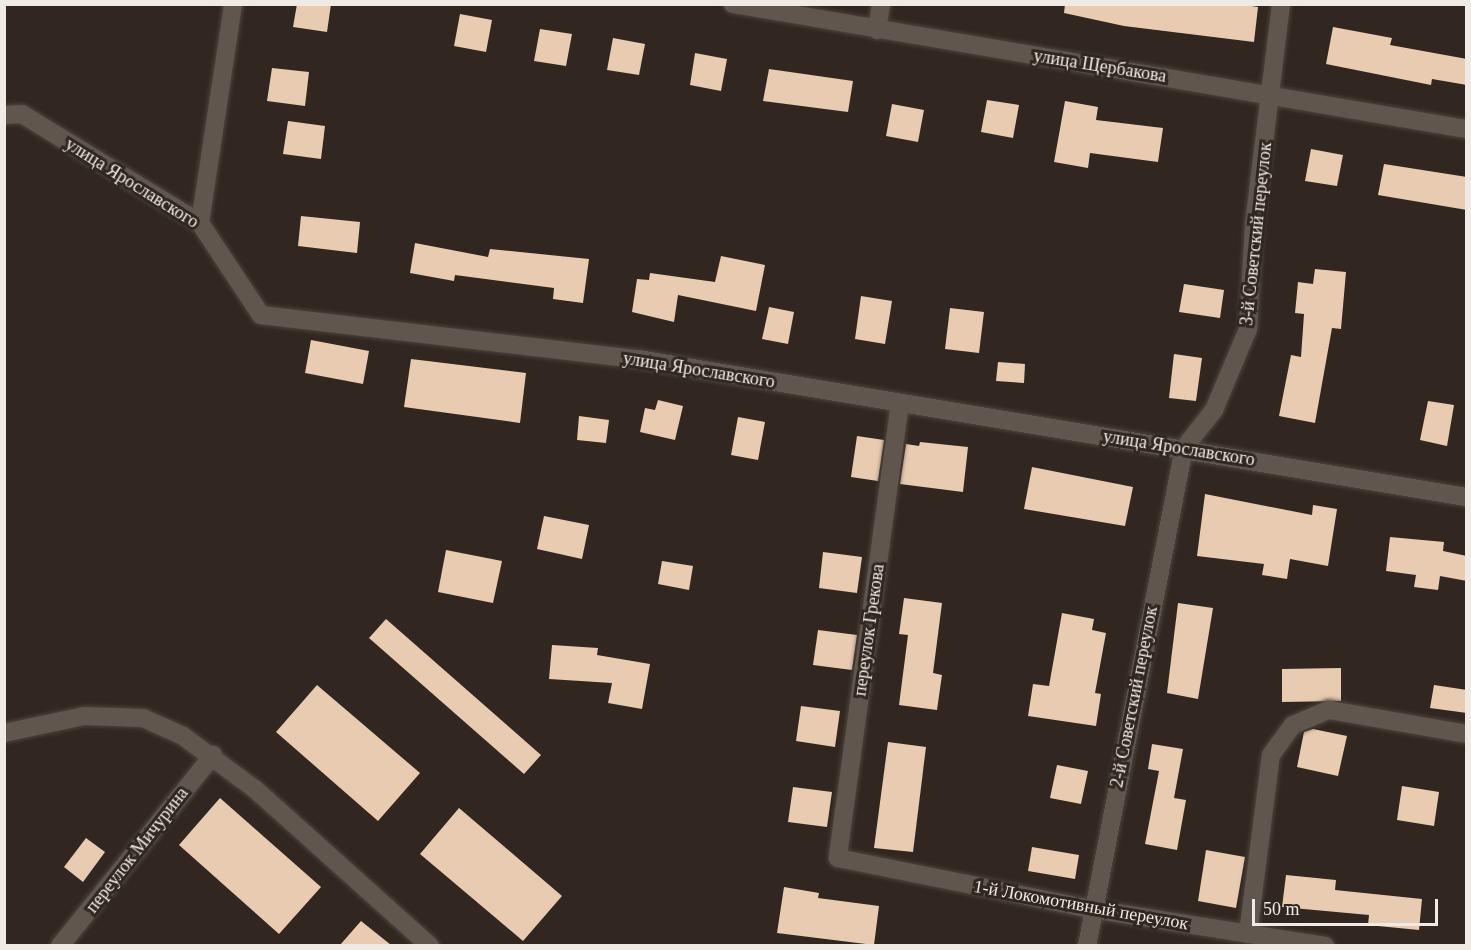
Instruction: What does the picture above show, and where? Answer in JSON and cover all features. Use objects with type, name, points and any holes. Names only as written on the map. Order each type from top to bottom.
[{"type":"street","points":[[200,223],[232,4]]},
{"type":"street","name":"улица Щербакова","points":[[733,4],[877,30],[1271,93],[1467,129]]},
{"type":"street","points":[[877,30],[881,4]]},
{"type":"street","name":"3-й Советский переулок","points":[[1184,448],[1214,410],[1248,329],[1254,224],[1281,4]]},
{"type":"street","name":"улица Ярославского","points":[[4,115],[22,114],[200,223],[261,315],[639,359],[1184,448],[1467,497]]},
{"type":"street","name":"переулок Грекова","points":[[837,858],[900,403]]},
{"type":"street","name":"2-й Советский переулок","points":[[1087,945],[1092,909],[1184,448]]},
{"type":"street","points":[[1248,933],[1271,755],[1293,725],[1329,710],[1467,735]]},
{"type":"street","points":[[4,733],[84,716],[144,718],[213,755],[430,945]]},
{"type":"street","name":"переулок Мичурина","points":[[60,945],[213,755]]},
{"type":"street","name":"1-й Локомотивный переулок","points":[[837,858],[1092,909],[1325,945]]},
{"type":"building","points":[[297,4],[331,4],[327,32],[293,27]]},
{"type":"building","points":[[1065,4],[1238,4],[1258,7],[1254,42],[1124,26],[1064,13]]},
{"type":"building","points":[[460,14],[492,20],[486,52],[454,46]]},
{"type":"building","points":[[1333,27],[1392,38],[1390,45],[1467,59],[1467,85],[1432,79],[1431,85],[1326,64]]},
{"type":"building","points":[[540,29],[572,34],[566,66],[534,61]]},
{"type":"building","points":[[613,38],[645,44],[639,75],[607,70]]},
{"type":"building","points":[[695,53],[727,59],[721,91],[690,85]]},
{"type":"building","points":[[272,68],[309,72],[305,106],[267,101]]},
{"type":"building","points":[[769,69],[853,81],[848,112],[763,101]]},
{"type":"building","points":[[987,100],[1019,105],[1013,138],[981,132]]},
{"type":"building","points":[[1065,101],[1098,107],[1096,120],[1163,128],[1158,162],[1090,153],[1088,168],[1054,162]]},
{"type":"building","points":[[892,104],[924,110],[918,142],[886,136]]},
{"type":"building","points":[[288,121],[325,126],[321,159],[283,154]]},
{"type":"building","points":[[1311,149],[1343,155],[1337,186],[1305,181]]},
{"type":"building","points":[[1384,164],[1467,177],[1467,210],[1378,195]]},
{"type":"building","points":[[301,216],[360,222],[357,253],[298,246]]},
{"type":"building","points":[[415,243],[488,257],[490,249],[589,259],[583,303],[553,299],[554,288],[455,275],[454,281],[410,273]]},
{"type":"building","points":[[721,256],[765,265],[756,311],[678,295],[674,322],[632,312],[637,279],[649,280],[650,273],[715,282]]},
{"type":"building","points":[[1315,269],[1346,272],[1341,329],[1332,328],[1315,423],[1279,416],[1291,355],[1301,357],[1304,314],[1295,313],[1298,282],[1313,284]]},
{"type":"building","points":[[1184,284],[1224,290],[1220,318],[1179,312]]},
{"type":"building","points":[[861,296],[892,301],[885,344],[855,339]]},
{"type":"building","points":[[769,307],[794,312],[788,344],[762,339]]},
{"type":"building","points":[[950,308],[984,312],[979,353],[945,349]]},
{"type":"building","points":[[311,340],[369,351],[363,384],[305,373]]},
{"type":"building","points":[[1174,354],[1202,358],[1196,401],[1169,398]]},
{"type":"building","points":[[411,359],[526,373],[520,423],[404,407]]},
{"type":"building","points":[[998,362],[1025,364],[1024,383],[996,381]]},
{"type":"building","points":[[658,400],[683,406],[675,440],[640,432],[645,408],[655,410]]},
{"type":"building","points":[[1428,401],[1454,405],[1447,446],[1420,440]]},
{"type":"building","points":[[579,416],[609,420],[606,443],[577,440]]},
{"type":"building","points":[[738,417],[765,422],[758,460],[731,455]]},
{"type":"building","points":[[857,436],[884,440],[878,481],[851,477]]},
{"type":"building","points":[[920,442],[968,447],[963,492],[900,484],[906,444],[919,446]]},
{"type":"building","points":[[1032,467],[1133,487],[1125,526],[1024,509]]},
{"type":"building","points":[[1205,494],[1312,515],[1313,505],[1337,509],[1328,566],[1290,559],[1287,579],[1262,575],[1264,564],[1197,556]]},
{"type":"building","points":[[544,516],[589,525],[582,559],[537,549]]},
{"type":"building","points":[[1390,537],[1444,542],[1443,551],[1467,556],[1467,581],[1440,576],[1438,590],[1414,587],[1416,575],[1386,571]]},
{"type":"building","points":[[446,550],[502,561],[493,603],[438,592]]},
{"type":"building","points":[[823,552],[862,557],[857,593],[819,588]]},
{"type":"building","points":[[662,561],[693,566],[689,590],[658,584]]},
{"type":"building","points":[[904,598],[942,603],[933,673],[942,675],[937,710],[899,705],[908,635],[899,634]]},
{"type":"building","points":[[1178,603],[1213,608],[1198,699],[1167,693]]},
{"type":"building","points":[[1062,613],[1094,619],[1092,630],[1106,633],[1095,693],[1101,694],[1096,726],[1028,716],[1033,684],[1049,686]]},
{"type":"building","points":[[386,619],[541,755],[524,774],[369,638]]},
{"type":"building","points":[[818,630],[857,635],[852,670],[813,665]]},
{"type":"building","points":[[552,645],[598,648],[597,655],[650,664],[642,709],[608,703],[612,683],[549,679]]},
{"type":"building","points":[[1341,668],[1341,701],[1282,702],[1282,669]]},
{"type":"building","points":[[317,685],[420,773],[378,821],[276,732]]},
{"type":"building","points":[[1434,685],[1467,690],[1467,713],[1430,708]]},
{"type":"building","points":[[801,706],[840,711],[835,747],[796,741]]},
{"type":"building","points":[[1313,729],[1347,736],[1338,776],[1297,767],[1304,732]]},
{"type":"building","points":[[888,742],[926,747],[913,852],[874,848]]},
{"type":"building","points":[[1152,744],[1183,749],[1174,798],[1186,800],[1177,850],[1145,844],[1159,771],[1148,769]]},
{"type":"building","points":[[1057,765],[1088,771],[1081,804],[1050,798]]},
{"type":"building","points":[[1402,786],[1439,792],[1434,826],[1397,820]]},
{"type":"building","points":[[793,787],[832,792],[827,827],[788,822]]},
{"type":"building","points":[[220,798],[321,887],[279,934],[179,845]]},
{"type":"building","points":[[459,808],[562,896],[523,941],[420,854]]},
{"type":"building","points":[[86,838],[105,852],[83,882],[64,867]]},
{"type":"building","points":[[1032,847],[1079,855],[1075,879],[1028,871]]},
{"type":"building","points":[[1206,850],[1245,857],[1236,908],[1198,901]]},
{"type":"building","points":[[1286,875],[1336,880],[1335,890],[1422,899],[1419,930],[1368,925],[1369,915],[1282,907]]},
{"type":"building","points":[[784,887],[819,893],[818,898],[879,906],[874,945],[777,933]]},
{"type":"building","points":[[361,921],[391,945],[340,945]]}]
